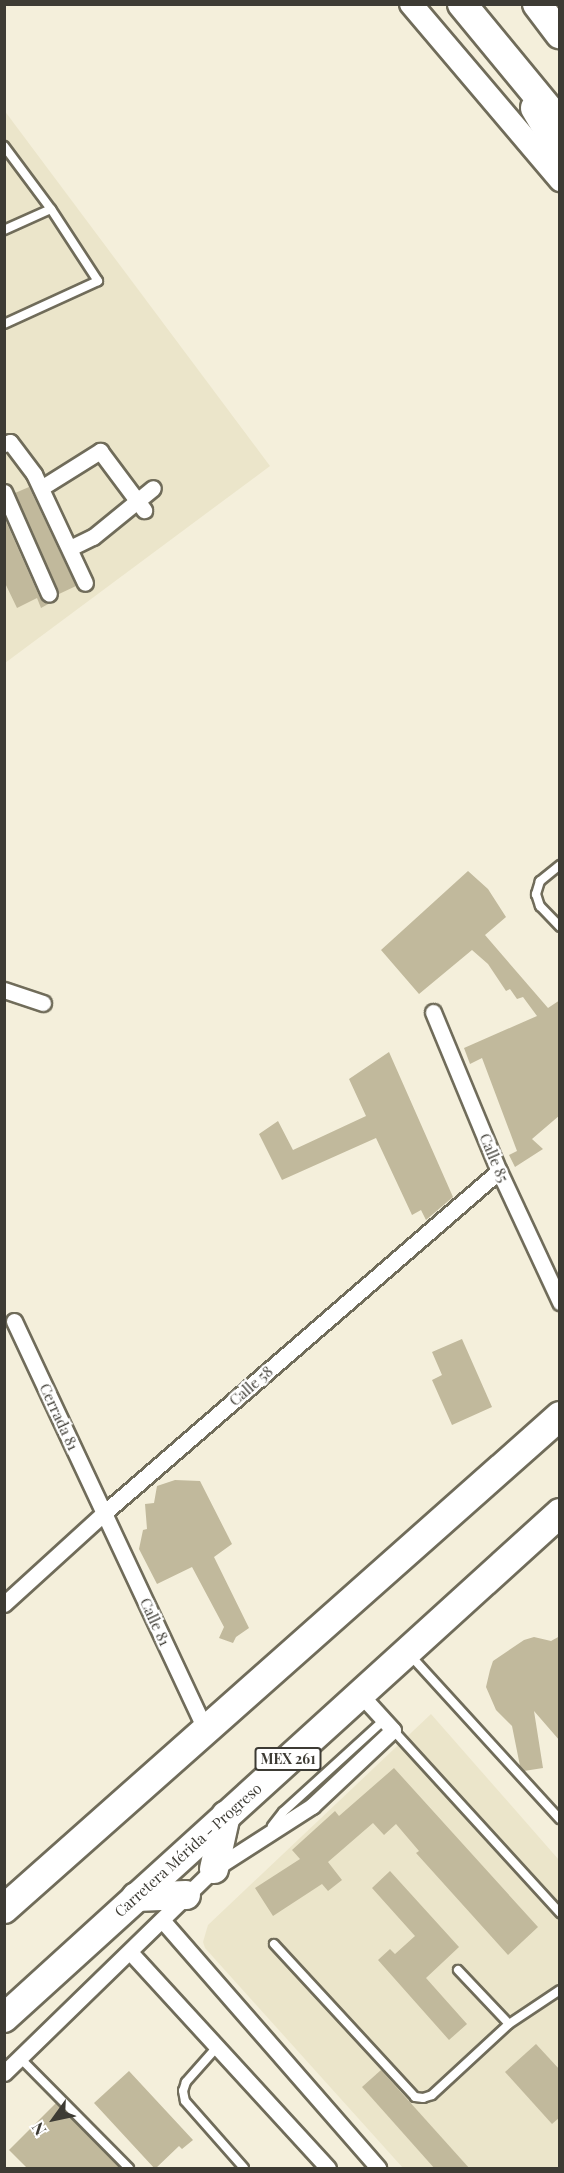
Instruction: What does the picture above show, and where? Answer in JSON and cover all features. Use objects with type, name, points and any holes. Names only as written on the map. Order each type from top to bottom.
[{"type":"highway","points":[[444,4],[493,43]]},
{"type":"highway","points":[[462,4],[560,123]]},
{"type":"highway","points":[[537,4],[560,34]]},
{"type":"highway","points":[[511,64],[560,150]]},
{"type":"highway","points":[[7,1899],[206,1731],[560,1416]]},
{"type":"highway","name":"Carretera Mérida - Progreso","points":[[9,2016],[136,1897],[560,1513]]},
{"type":"highway","points":[[214,1869],[226,1815]]},
{"type":"highway","points":[[136,1897],[186,1895]]},
{"type":"main road","points":[[411,4],[560,180]]},
{"type":"street","points":[[4,444],[10,442],[34,474],[85,583]]},
{"type":"street","points":[[41,488],[100,451],[144,510]]},
{"type":"street","points":[[70,548],[93,537],[153,488]]},
{"type":"street","points":[[4,492],[49,594]]},
{"type":"street","points":[[4,990],[43,1003]]},
{"type":"street","name":"Calle 85","points":[[433,1012],[499,1171],[560,1302]]},
{"type":"street","name":"Calle 58","points":[[4,1604],[104,1513],[499,1171]]},
{"type":"street","name":"Cerrada 81","points":[[14,1321],[104,1513]]},
{"type":"street","name":"Calle 81","points":[[104,1513],[206,1731]]},
{"type":"street","points":[[4,2073],[214,1869],[312,1806],[388,1725],[360,1694]]},
{"type":"street","points":[[162,1920],[378,2169]]},
{"type":"street","points":[[130,1952],[328,2169]]},
{"type":"lane","points":[[4,146],[51,208],[98,281],[4,324]]},
{"type":"lane","points":[[4,230],[51,208]]},
{"type":"lane","points":[[560,865],[540,881],[536,894],[540,906],[560,927]]},
{"type":"lane","points":[[407,1651],[560,1819]]},
{"type":"lane","points":[[388,1725],[560,1913]]},
{"type":"lane","points":[[274,1944],[415,2097],[423,2098],[432,2095],[509,2024],[560,1990]]},
{"type":"lane","points":[[458,1970],[509,2024]]},
{"type":"lane","points":[[217,2047],[186,2082],[183,2091],[185,2101],[244,2169]]},
{"type":"lane","points":[[20,2058],[129,2169]]},
{"type":"shaded area","points":[[4,110],[270,466],[5,663],[4,663]]},
{"type":"shaded area","points":[[431,1714],[559,1860],[559,2168],[403,2168],[205,1948],[203,1942],[208,1925]]},
{"type":"building","points":[[29,487],[76,586],[59,594],[15,493]]},
{"type":"building","points":[[4,517],[40,598],[50,603],[41,608],[37,598],[17,608],[4,581]]},
{"type":"building","points":[[468,871],[488,889],[506,917],[485,935],[548,1008],[560,1000],[560,1115],[532,1139],[543,1149],[515,1167],[509,1155],[517,1151],[482,1058],[470,1064],[464,1048],[537,1016],[523,997],[517,999],[510,989],[506,991],[488,964],[472,950],[419,994],[381,950]]},
{"type":"building","points":[[389,1052],[453,1197],[426,1220],[421,1210],[412,1215],[376,1138],[282,1180],[259,1134],[278,1121],[293,1150],[366,1116],[349,1079]]},
{"type":"building","points":[[462,1339],[492,1407],[452,1425],[432,1380],[442,1375],[432,1352]]},
{"type":"building","points":[[175,1480],[200,1481],[232,1544],[214,1557],[249,1628],[236,1637],[233,1643],[219,1638],[224,1627],[192,1567],[157,1584],[139,1549],[143,1530],[147,1529],[145,1504],[154,1503],[157,1486]]},
{"type":"building","points":[[560,1636],[560,1741],[534,1711],[543,1768],[524,1771],[520,1766],[512,1726],[496,1710],[486,1687],[490,1670],[493,1661],[524,1640],[534,1637],[551,1641]]},
{"type":"building","points":[[394,1768],[538,1927],[508,1955],[416,1853],[419,1851],[396,1824],[384,1835],[373,1823],[328,1862],[342,1880],[328,1891],[322,1884],[273,1916],[255,1888],[300,1859],[292,1850],[335,1811],[339,1816]]},
{"type":"building","points":[[390,1871],[459,1947],[426,1978],[467,2024],[449,2040],[378,1960],[390,1949],[395,1954],[415,1936],[372,1888]]},
{"type":"building","points":[[536,2044],[560,2070],[560,2117],[552,2124],[505,2072]]},
{"type":"building","points":[[381,2070],[470,2169],[435,2169],[362,2087]]},
{"type":"building","points":[[129,2071],[193,2140],[182,2149],[179,2146],[155,2169],[94,2103]]},
{"type":"building","points":[[56,2103],[121,2169],[28,2169],[9,2150]]}]
